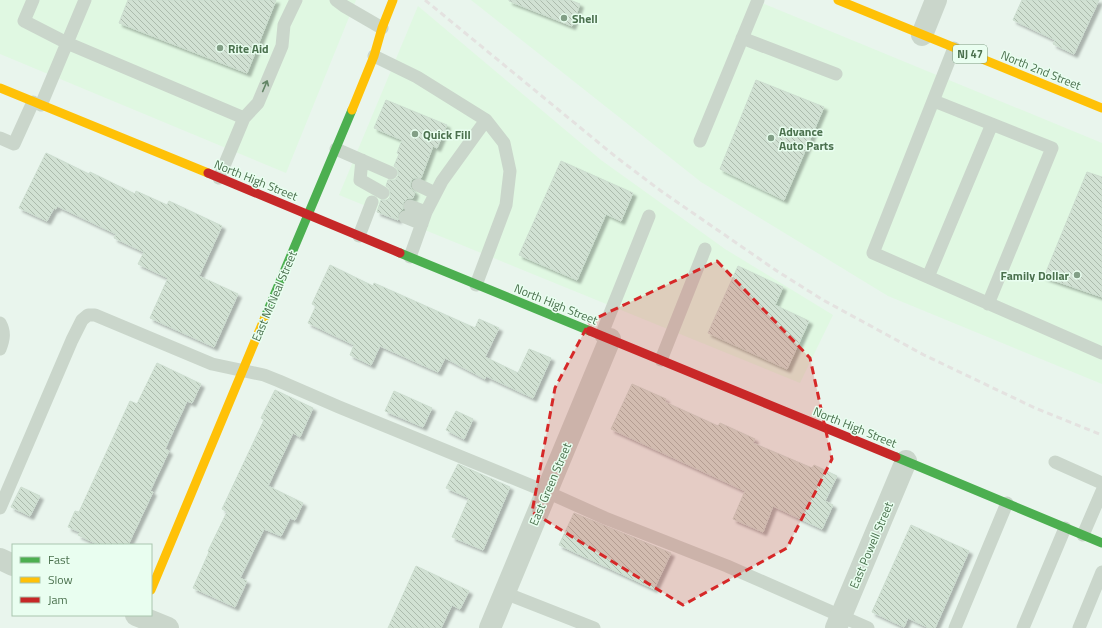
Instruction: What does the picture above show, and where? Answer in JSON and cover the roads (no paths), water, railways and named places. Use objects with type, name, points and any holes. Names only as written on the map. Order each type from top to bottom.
[{"type":"street","name":"East McNeal Street","points":[[152,588],[336,149],[374,56],[382,28],[393,0]]},
{"type":"street","name":"North 2nd Street","points":[[838,0],[1102,108]]},
{"type":"street","points":[[922,35],[936,0]]},
{"type":"street","name":"North High Street","points":[[0,88],[1102,543]]},
{"type":"street","name":"East Green Street","points":[[490,628],[547,492],[605,338]]},
{"type":"street","name":"East Powell Street","points":[[838,623],[906,461]]},
{"type":"street","points":[[0,559],[12,565]]},
{"type":"street","points":[[138,619],[168,628]]},
{"type":"lane","points":[[33,0],[24,22],[67,43],[244,118]]},
{"type":"lane","points":[[0,138],[14,144],[37,103],[67,43],[84,0]]},
{"type":"lane","points":[[219,178],[244,118],[258,103],[282,46],[284,25],[296,0]]},
{"type":"lane","points":[[336,0],[382,28]]},
{"type":"lane","points":[[700,141],[758,0]]},
{"type":"lane","points":[[742,38],[836,74]]},
{"type":"lane","points":[[954,48],[873,253],[1102,353]]},
{"type":"lane","points":[[374,56],[417,77],[486,120],[504,143],[510,171],[506,204],[476,285]]},
{"type":"lane","points":[[934,100],[1052,148],[988,304]]},
{"type":"lane","points":[[410,257],[424,218],[442,181],[486,120]]},
{"type":"lane","points":[[928,277],[992,124]]},
{"type":"lane","points":[[336,149],[391,174]]},
{"type":"lane","points":[[359,236],[378,200],[360,180],[362,160]]},
{"type":"lane","points":[[418,185],[436,193]]},
{"type":"lane","points":[[407,211],[424,218]]},
{"type":"lane","points":[[605,338],[649,216]]},
{"type":"lane","points":[[661,360],[705,249]]},
{"type":"lane","points":[[0,508],[72,340],[82,320],[88,315],[95,315],[212,364],[264,375],[279,381],[547,492],[605,518],[727,566],[838,623],[868,628]]},
{"type":"lane","points":[[0,323],[4,331],[0,349]]},
{"type":"lane","points":[[1055,462],[1102,483]]},
{"type":"lane","points":[[1083,535],[1102,491]]},
{"type":"lane","points":[[955,628],[1007,503]]},
{"type":"lane","points":[[1023,628],[1065,528]]},
{"type":"lane","points":[[1079,628],[1102,572]]},
{"type":"lane","points":[[504,593],[594,628]]},
{"type":"railway","points":[[425,0],[616,157],[661,191],[777,271],[823,300],[924,355],[1035,408],[1102,435]]},
{"type":"place","name":"Shell","points":[[564,18]]},
{"type":"place","name":"Rite Aid","points":[[220,48]]},
{"type":"place","name":"Quick Fill","points":[[415,134]]},
{"type":"place","name":"Advance Auto Parts","points":[[771,138]]},
{"type":"place","name":"Family Dollar","points":[[1077,275]]}]
